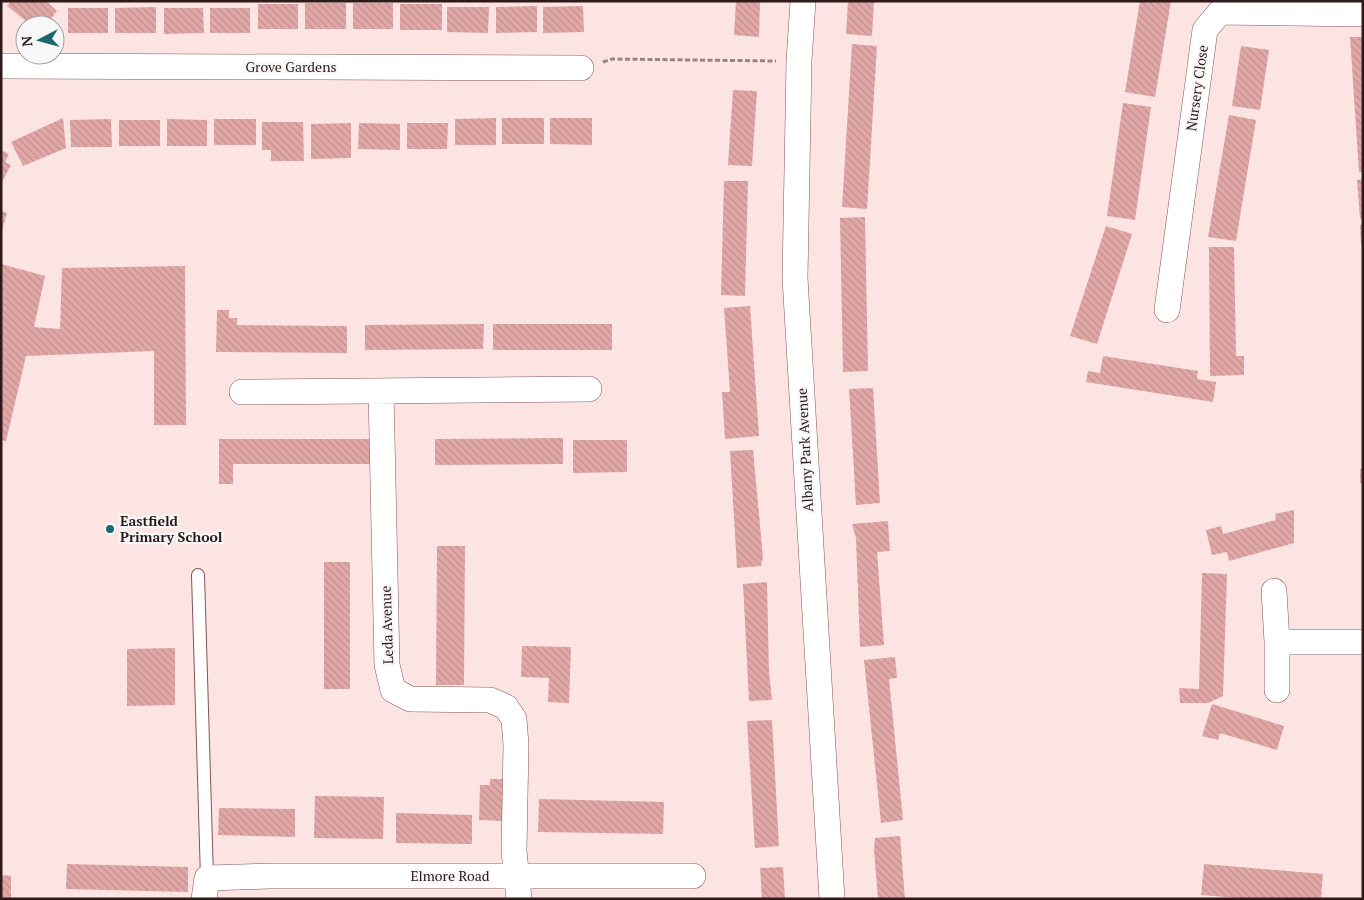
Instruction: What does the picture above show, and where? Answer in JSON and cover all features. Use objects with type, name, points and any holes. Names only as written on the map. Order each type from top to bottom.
[{"type":"street","name":"Albany Park Avenue","points":[[803,1],[799,61],[795,278],[832,899]]},
{"type":"street","name":"Nursery Close","points":[[1167,310],[1205,30],[1220,12],[1363,14]]},
{"type":"street","name":"Grove Gardens","points":[[1,66],[581,68]]},
{"type":"street","points":[[242,392],[589,389]]},
{"type":"street","name":"Leda Avenue","points":[[381,391],[386,665],[393,690],[410,698],[490,700],[506,707],[514,719],[516,745],[514,851],[518,887]]},
{"type":"street","points":[[1274,591],[1277,690]]},
{"type":"street","points":[[1277,642],[1363,642]]},
{"type":"street","name":"Elmore Road","points":[[206,888],[518,887],[693,876]]},
{"type":"lane","points":[[198,575],[206,888]]},
{"type":"path","points":[[581,68],[612,59],[799,61]]},
{"type":"building","points":[[11,1],[46,1],[57,11],[54,15],[18,15],[7,6]]},
{"type":"building","points":[[736,1],[760,1],[759,37],[734,35]]},
{"type":"building","points":[[848,1],[874,1],[872,36],[846,34]]},
{"type":"building","points":[[1140,1],[1171,1],[1155,97],[1125,92]]},
{"type":"building","points":[[305,3],[346,3],[346,29],[305,29]]},
{"type":"building","points":[[353,3],[393,3],[393,29],[353,29]]},
{"type":"building","points":[[258,4],[298,4],[298,29],[258,29]]},
{"type":"building","points":[[400,4],[442,4],[442,30],[400,30]]},
{"type":"building","points":[[537,6],[537,32],[496,33],[496,7]]},
{"type":"building","points":[[583,6],[584,32],[543,33],[543,7]]},
{"type":"building","points":[[156,7],[156,33],[115,33],[115,8]]},
{"type":"building","points":[[447,7],[489,7],[488,33],[447,32]]},
{"type":"building","points":[[68,8],[108,8],[108,33],[68,33]]},
{"type":"building","points":[[164,8],[203,8],[204,33],[164,34]]},
{"type":"building","points":[[210,8],[250,8],[250,33],[210,33]]},
{"type":"building","points":[[1350,37],[1363,37],[1363,172],[1359,172]]},
{"type":"building","points":[[852,44],[877,46],[867,209],[842,207]]},
{"type":"building","points":[[1241,46],[1269,50],[1260,110],[1232,106]]},
{"type":"building","points":[[733,90],[757,91],[752,166],[728,165]]},
{"type":"building","points":[[1123,103],[1151,107],[1135,220],[1107,216]]},
{"type":"building","points":[[1229,115],[1256,120],[1236,241],[1208,237]]},
{"type":"building","points":[[63,118],[66,148],[23,166],[11,142]]},
{"type":"building","points":[[496,118],[496,145],[455,145],[455,119]]},
{"type":"building","points":[[502,118],[544,118],[544,144],[502,144]]},
{"type":"building","points":[[550,118],[592,118],[592,145],[550,144]]},
{"type":"building","points":[[111,119],[112,147],[71,147],[70,120]]},
{"type":"building","points":[[167,119],[207,120],[207,146],[167,146]]},
{"type":"building","points":[[214,119],[256,119],[256,145],[214,145]]},
{"type":"building","points":[[119,120],[160,120],[160,146],[119,146]]},
{"type":"building","points":[[262,122],[303,122],[304,161],[271,161],[271,150],[262,150]]},
{"type":"building","points":[[351,123],[351,158],[311,159],[311,124]]},
{"type":"building","points":[[359,123],[400,124],[400,150],[358,149]]},
{"type":"building","points":[[407,123],[448,123],[447,149],[407,149]]},
{"type":"building","points":[[1,150],[9,154],[5,162],[11,165],[1,184]]},
{"type":"building","points":[[1363,179],[1363,218],[1360,219],[1357,180]]},
{"type":"building","points":[[724,181],[748,181],[745,296],[721,295]]},
{"type":"building","points":[[1,211],[7,213],[2,230],[1,230]]},
{"type":"building","points":[[865,217],[868,371],[843,372],[840,218]]},
{"type":"building","points":[[1363,224],[1363,244],[1361,244],[1360,225]]},
{"type":"building","points":[[1106,226],[1132,234],[1097,344],[1070,336]]},
{"type":"building","points":[[1209,247],[1234,247],[1236,356],[1244,356],[1244,375],[1210,376]]},
{"type":"building","points":[[1,264],[45,276],[34,327],[60,329],[62,268],[185,266],[186,425],[154,425],[154,351],[26,356],[6,441],[1,440]]},
{"type":"building","points":[[750,306],[759,436],[725,439],[722,392],[730,392],[724,308]]},
{"type":"building","points":[[217,310],[229,310],[229,318],[237,318],[237,325],[347,326],[347,353],[216,352]]},
{"type":"building","points":[[484,324],[483,349],[365,350],[365,325]]},
{"type":"building","points":[[493,324],[612,324],[612,350],[493,350]]},
{"type":"building","points":[[1103,356],[1198,371],[1197,379],[1216,382],[1213,402],[1086,382],[1088,371],[1100,373]]},
{"type":"building","points":[[873,388],[880,503],[856,505],[849,389]]},
{"type":"building","points":[[563,438],[563,464],[435,465],[435,439]]},
{"type":"building","points":[[219,439],[375,439],[374,464],[233,464],[233,484],[219,484]]},
{"type":"building","points":[[573,440],[627,440],[627,472],[573,473]]},
{"type":"building","points":[[753,450],[763,557],[761,566],[737,568],[730,451]]},
{"type":"building","points":[[1360,469],[1363,469],[1363,483],[1360,483]]},
{"type":"building","points":[[1294,510],[1294,543],[1229,561],[1227,552],[1212,555],[1206,530],[1221,526],[1223,534],[1276,520],[1275,514]]},
{"type":"building","points":[[888,521],[890,551],[877,552],[884,645],[860,647],[856,538],[852,524]]},
{"type":"building","points":[[437,546],[465,546],[464,685],[436,685]]},
{"type":"building","points":[[324,562],[350,562],[350,689],[324,689]]},
{"type":"building","points":[[1202,573],[1227,574],[1223,696],[1208,703],[1180,703],[1179,688],[1199,689]]},
{"type":"building","points":[[767,582],[769,672],[772,700],[749,701],[743,584]]},
{"type":"building","points":[[522,646],[571,647],[569,703],[548,702],[549,678],[521,677]]},
{"type":"building","points":[[175,648],[175,705],[127,706],[127,649]]},
{"type":"building","points":[[895,657],[897,678],[889,679],[903,820],[881,823],[864,660]]},
{"type":"building","points":[[1212,704],[1284,726],[1277,750],[1220,733],[1218,740],[1202,736]]},
{"type":"building","points":[[772,720],[779,846],[755,848],[747,721]]},
{"type":"building","points":[[490,779],[504,779],[502,821],[479,820],[480,785],[490,785]]},
{"type":"building","points":[[315,796],[384,797],[383,839],[314,838]]},
{"type":"building","points":[[539,799],[664,802],[663,834],[538,832]]},
{"type":"building","points":[[219,808],[295,809],[295,837],[218,835]]},
{"type":"building","points":[[396,813],[472,815],[472,844],[396,843]]},
{"type":"building","points":[[900,836],[905,899],[878,899],[874,849],[875,838]]},
{"type":"building","points":[[67,864],[188,867],[188,892],[66,889]]},
{"type":"building","points":[[1204,864],[1323,874],[1321,899],[1250,899],[1201,895]]},
{"type":"building","points":[[783,867],[785,899],[762,899],[760,868]]},
{"type":"building","points":[[1,875],[11,876],[11,899],[1,899]]},
{"type":"place","name":"Eastfield Primary School","points":[[110,529]]}]
